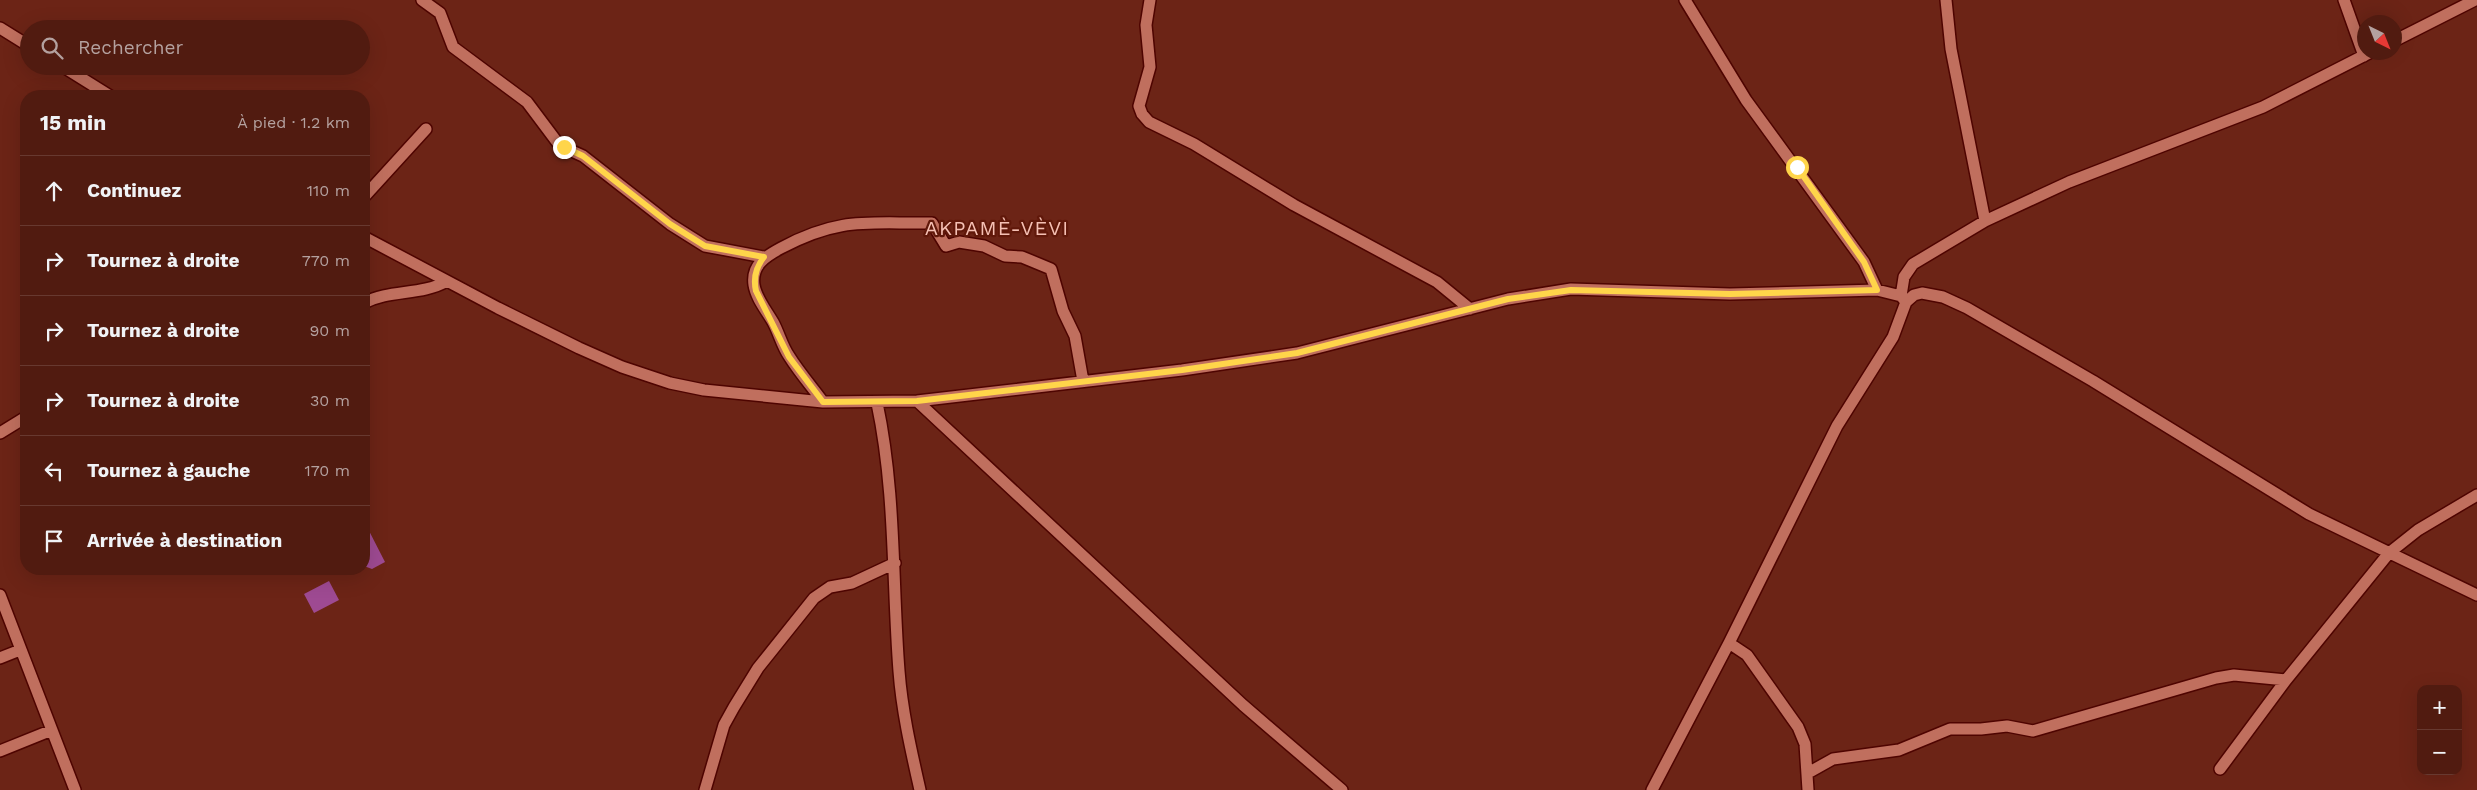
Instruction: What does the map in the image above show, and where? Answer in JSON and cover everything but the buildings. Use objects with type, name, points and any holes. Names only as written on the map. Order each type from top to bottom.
[{"type":"street","points":[[422,0],[440,13],[453,47],[526,102],[557,142],[583,156],[670,224],[705,246],[764,257]]},
{"type":"street","points":[[1150,0],[1146,25],[1150,67],[1139,106],[1142,114],[1149,122],[1194,144],[1294,205],[1437,282],[1470,309]]},
{"type":"street","points":[[1685,0],[1746,100],[1864,262],[1877,290]]},
{"type":"street","points":[[1946,0],[1951,49],[1985,221]]},
{"type":"street","points":[[2344,0],[2357,29]]},
{"type":"street","points":[[2402,37],[2475,0]]},
{"type":"street","points":[[0,28],[20,40]]},
{"type":"street","points":[[1652,790],[1729,643],[1837,426],[1893,337],[1904,299],[1904,277],[1913,264],[1985,221],[2070,182],[2263,107],[2357,60]]},
{"type":"street","points":[[76,75],[100,90]]},
{"type":"street","points":[[370,190],[426,129]]},
{"type":"street","points":[[823,402],[789,357],[756,291],[754,283],[755,274],[764,257],[824,228],[863,222],[932,223],[946,246],[959,242],[984,246],[1005,256],[1022,257],[1051,269],[1063,311],[1075,336],[1083,381]]},
{"type":"street","points":[[370,240],[578,348],[622,367],[670,383],[714,392],[823,402],[877,403],[917,401],[1297,353],[1508,299],[1571,290],[1730,294],[1877,290],[1904,299],[1922,294],[1943,297],[1967,308],[2093,381],[2309,514],[2477,595]]},
{"type":"street","points":[[370,301],[387,294],[430,289],[447,281]]},
{"type":"street","points":[[917,401],[1243,705],[1342,790]]},
{"type":"street","points":[[877,403],[885,441],[891,494],[899,672],[906,731],[920,790]]},
{"type":"street","points":[[0,433],[20,421]]},
{"type":"street","points":[[2220,769],[2286,680],[2389,553],[2418,530],[2477,495]]},
{"type":"street","points":[[706,790],[724,725],[734,707],[758,668],[814,598],[830,586],[852,583],[895,563]]},
{"type":"street","points":[[0,595],[75,790]]},
{"type":"street","points":[[1729,643],[1747,654],[1798,727],[1805,744],[1808,790]]},
{"type":"street","points":[[0,658],[20,650]]},
{"type":"street","points":[[1808,773],[1833,759],[1899,750],[1950,729],[1981,729],[2007,726],[2033,730],[2216,678],[2234,675],[2286,680]]},
{"type":"street","points":[[0,752],[52,730]]},
{"type":"shaded area","points":[[370,533],[385,562],[370,568]]},
{"type":"shaded area","points":[[329,581],[339,600],[314,613],[304,594]]},
{"type":"district","name":"AKPAMÈ-VÈVI","points":[[997,228]]},
{"type":"route","points":[[564,147],[583,156],[612,181],[670,224],[705,246],[716,250],[764,257],[758,264],[755,274],[754,283],[756,291],[789,357],[823,402],[877,403],[917,401],[1182,370],[1297,353],[1508,299],[1571,290],[1752,294],[1877,290],[1864,262],[1797,167]]}]
